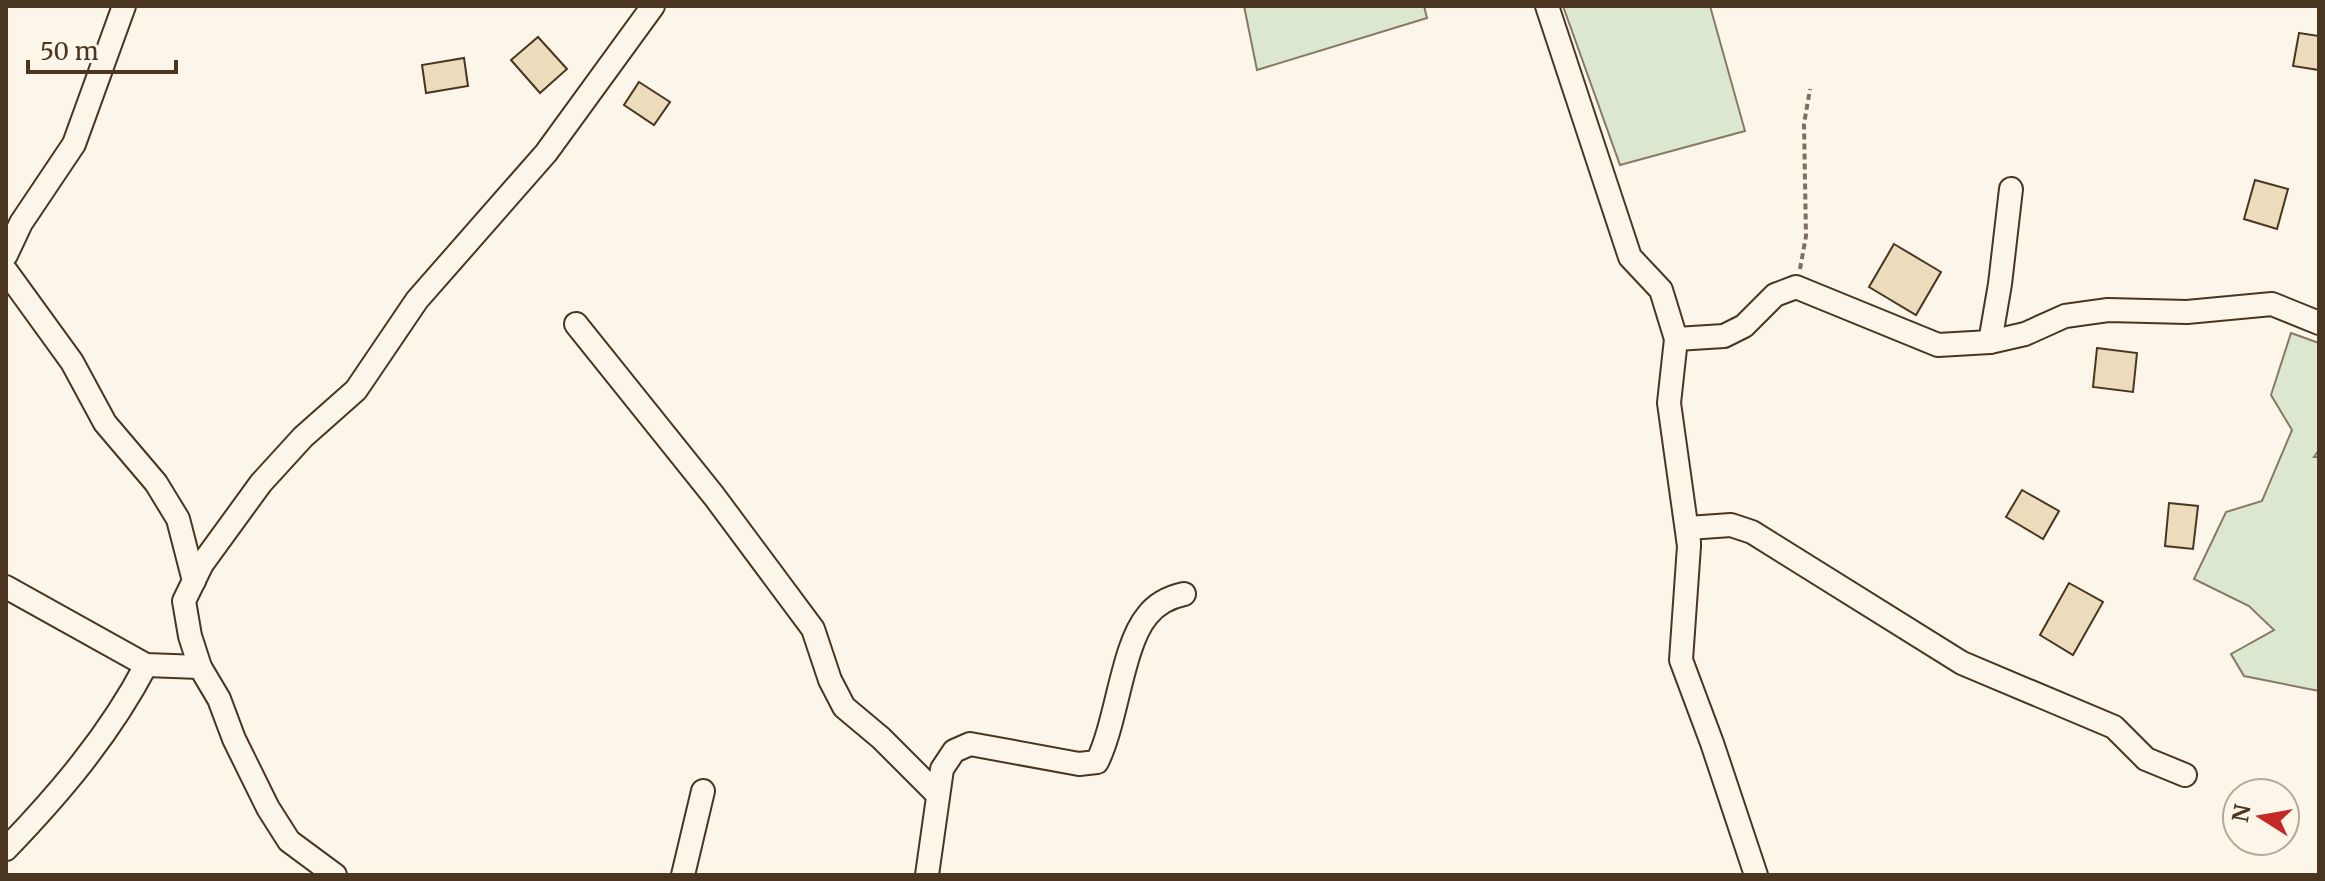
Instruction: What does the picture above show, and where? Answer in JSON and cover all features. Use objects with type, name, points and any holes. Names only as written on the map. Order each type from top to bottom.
[{"type":"street","points":[[6,255],[21,223],[74,144],[124,6]]},
{"type":"street","points":[[335,875],[289,841],[248,769],[219,699],[200,667],[190,636],[184,601],[202,564],[261,483],[303,437],[356,390],[417,300],[546,153],[653,6]]},
{"type":"street","points":[[1547,6],[1630,257],[1661,290],[1676,339],[1669,403],[1689,546]]},
{"type":"street","points":[[1990,342],[2011,189]]},
{"type":"street","points":[[6,271],[72,362],[105,423],[156,483],[178,519],[194,581]]},
{"type":"street","points":[[1676,339],[1724,336],[1744,326],[1775,295],[1796,287],[1938,345],[1990,342],[2025,334],[2065,316],[2108,310],[2187,312],[2272,304],[2319,323]]},
{"type":"street","points":[[576,324],[714,496],[813,629],[830,680],[844,707],[881,738],[938,795]]},
{"type":"street","points":[[1756,875],[1681,660],[1688,528],[1731,525],[1752,532],[1962,663],[2114,727],[2146,759],[2185,775]]},
{"type":"street","points":[[6,587],[146,665],[200,667]]},
{"type":"street","points":[[927,875],[942,769],[954,751],[970,744],[1079,764],[1097,762],[1105,745],[1140,628],[1147,615],[1169,598],[1184,594]]},
{"type":"street","points":[[6,849],[95,747],[124,706],[146,665]]},
{"type":"street","points":[[683,875],[703,791]]},
{"type":"path","points":[[1796,287],[1806,236],[1804,124],[1810,89]]},
{"type":"green space","points":[[1244,6],[1424,6],[1427,18],[1257,70]]},
{"type":"green space","points":[[1563,6],[1710,6],[1745,131],[1620,165]]},
{"type":"green space","points":[[2291,333],[2319,343],[2319,450],[2314,457],[2319,457],[2319,691],[2244,676],[2231,654],[2274,630],[2249,606],[2194,579],[2226,512],[2262,501],[2292,430],[2271,395]]},
{"type":"building","points":[[2299,33],[2319,36],[2319,70],[2293,66]]},
{"type":"building","points":[[538,37],[567,69],[540,93],[511,60]]},
{"type":"building","points":[[464,58],[468,86],[426,93],[422,65]]},
{"type":"building","points":[[639,82],[670,102],[654,125],[624,105]]},
{"type":"building","points":[[2255,180],[2288,189],[2277,229],[2244,219]]},
{"type":"building","points":[[1894,244],[1941,272],[1916,315],[1869,287]]},
{"type":"building","points":[[2097,348],[2137,353],[2133,392],[2093,387]]},
{"type":"building","points":[[2022,490],[2059,511],[2043,539],[2006,517]]},
{"type":"building","points":[[2169,503],[2198,506],[2193,549],[2165,546]]},
{"type":"building","points":[[2069,583],[2103,602],[2073,655],[2040,635]]}]
